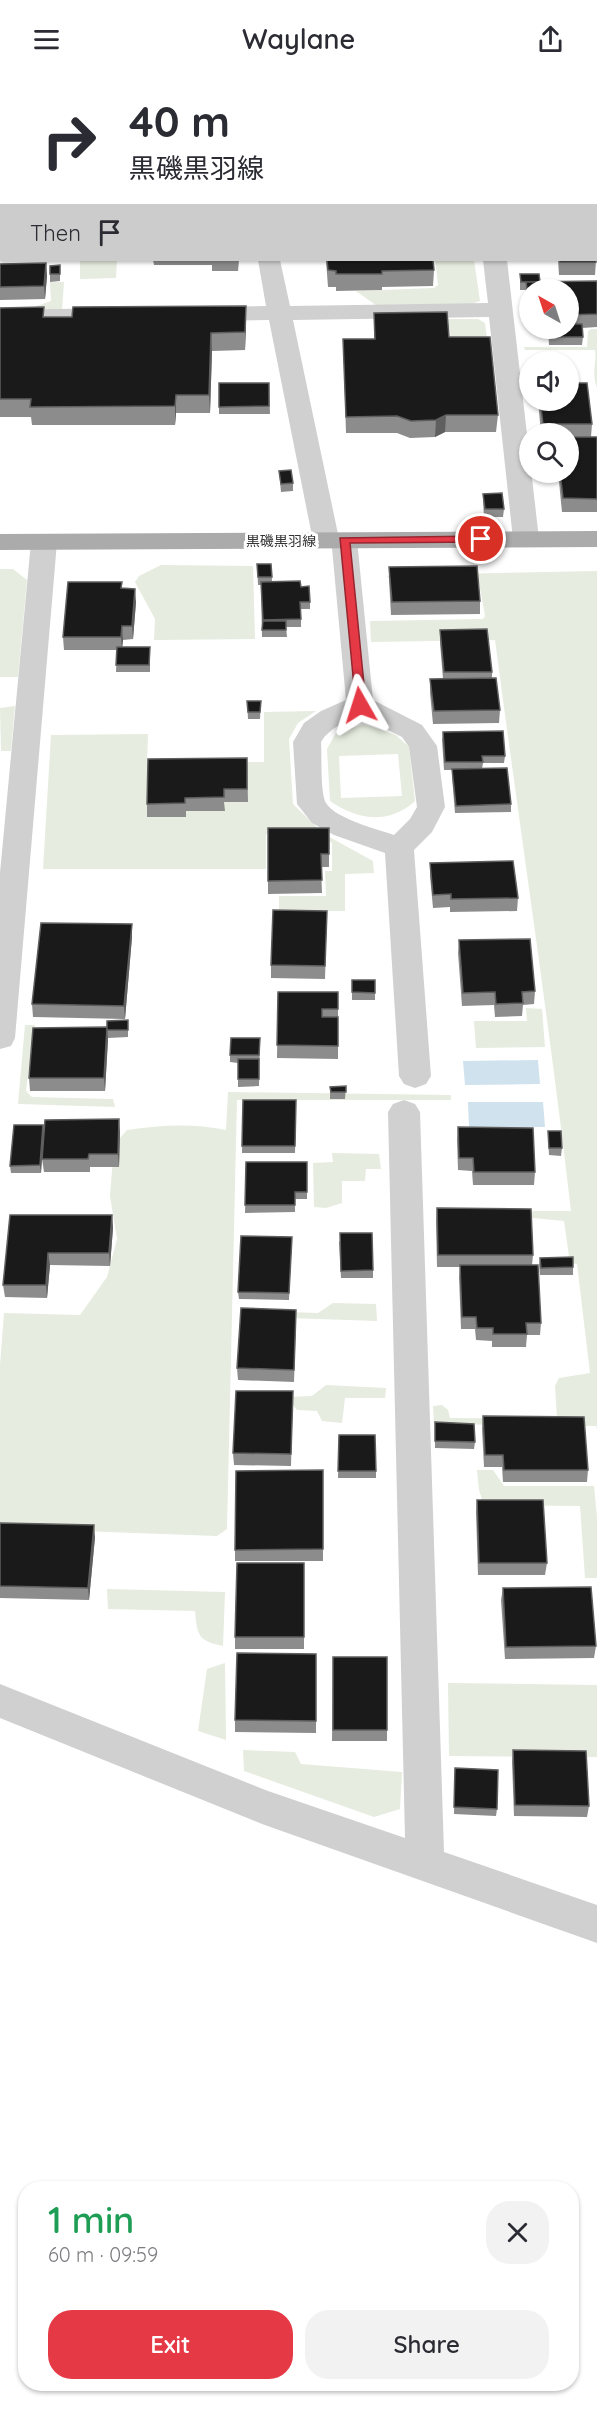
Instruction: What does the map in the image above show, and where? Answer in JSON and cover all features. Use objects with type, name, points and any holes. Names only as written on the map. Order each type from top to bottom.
[{"type":"main road","name":"黒磯黒羽線","points":[[0,542],[597,539]]},
{"type":"street","points":[[269,261],[335,540],[360,705]]},
{"type":"street","points":[[495,261],[526,539]]},
{"type":"street","points":[[176,315],[501,310]]},
{"type":"street","points":[[0,317],[140,315]]},
{"type":"street","points":[[0,1038],[44,542]]},
{"type":"street","points":[[360,705],[412,731],[423,746],[431,807],[422,825],[399,847],[344,828],[322,816],[311,804],[307,742],[314,729],[331,717],[360,705]]},
{"type":"street","points":[[399,847],[414,1076]]},
{"type":"street","points":[[404,1112],[425,1863]]},
{"type":"street","points":[[0,1701],[262,1806],[597,1924]]},
{"type":"shaded area","points":[[80,261],[117,261],[116,278],[80,279]]},
{"type":"shaded area","points":[[435,261],[474,261],[480,301],[471,304],[377,306],[356,291],[434,288],[438,285]]},
{"type":"shaded area","points":[[50,282],[64,282],[62,310],[0,310],[0,307],[34,307],[51,301]]},
{"type":"shaded area","points":[[376,319],[478,319],[485,323],[489,353],[453,354],[449,326],[376,327]]},
{"type":"shaded area","points":[[597,329],[597,388],[594,377],[595,350],[525,350],[524,347],[587,347],[588,331]]},
{"type":"shaded area","points":[[161,565],[253,566],[255,639],[154,640],[155,619],[135,582],[139,576]]},
{"type":"shaded area","points":[[0,569],[13,569],[27,580],[18,677],[0,677]]},
{"type":"shaded area","points":[[597,571],[597,1429],[596,1426],[434,1424],[433,1406],[442,1405],[448,1410],[450,1418],[557,1419],[555,1386],[559,1378],[590,1373],[577,1264],[570,1263],[564,1221],[513,1216],[514,1211],[571,1211],[495,640],[371,642],[370,621],[483,619],[485,616],[478,577],[387,578],[388,575]]},
{"type":"shaded area","points":[[15,706],[11,751],[1,751],[0,708]]},
{"type":"shaded area","points":[[316,711],[298,723],[289,739],[293,804],[324,834],[373,861],[374,873],[345,874],[345,911],[279,911],[279,896],[326,896],[325,871],[332,871],[332,843],[318,834],[266,834],[266,869],[43,869],[51,735],[148,734],[147,763],[264,762],[264,712]],"holes":[[[248,771],[224,802],[224,811],[186,811],[185,817],[147,817]]]},
{"type":"shaded area","points":[[364,724],[396,735],[409,747],[415,801],[395,814],[373,817],[351,812],[330,801],[327,749],[336,733]],"holes":[[[398,754],[402,796],[341,798],[339,756]]]},
{"type":"shaded area","points":[[526,1008],[542,1009],[545,1047],[476,1048],[474,1021],[527,1021]]},
{"type":"shaded area","points":[[25,1025],[35,1025],[26,1091],[32,1097],[113,1099],[115,1107],[18,1104]]},
{"type":"shaded area","points":[[228,1092],[451,1095],[451,1100],[237,1100],[227,1529],[217,1536],[0,1528],[0,1365],[4,1313],[80,1315],[107,1277],[117,1239],[110,1196],[114,1145],[127,1130],[140,1128],[189,1126],[226,1130]]},
{"type":"shaded area","points":[[332,1153],[379,1154],[381,1169],[366,1169],[365,1181],[342,1181],[342,1203],[326,1208],[314,1207],[313,1163],[333,1162]]},
{"type":"shaded area","points":[[333,1303],[376,1304],[377,1321],[289,1318],[288,1312],[318,1313]]},
{"type":"shaded area","points":[[326,1385],[386,1388],[385,1398],[345,1398],[342,1423],[322,1421],[317,1411],[297,1410],[287,1397],[312,1396]]},
{"type":"shaded area","points":[[477,1470],[493,1470],[504,1486],[594,1486],[597,1517],[597,1578],[585,1578],[580,1506],[484,1505],[479,1490]]},
{"type":"shaded area","points":[[107,1589],[225,1592],[223,1646],[208,1642],[200,1636],[195,1611],[108,1609]]},
{"type":"shaded area","points":[[225,1663],[226,1740],[198,1731],[207,1669]]},
{"type":"shaded area","points":[[448,1683],[597,1685],[597,1757],[449,1756]]},
{"type":"shaded area","points":[[243,1750],[295,1752],[301,1764],[402,1772],[400,1809],[374,1817],[244,1771]]},
{"type":"water","points":[[538,1060],[540,1084],[465,1085],[463,1061]]},
{"type":"water","points":[[468,1102],[543,1102],[545,1127],[469,1127]]},
{"type":"building","points":[[327,261],[433,261],[434,270],[382,271],[382,274],[336,274],[336,271],[328,270]]},
{"type":"building","points":[[560,261],[596,261],[596,262]]},
{"type":"building","points":[[46,263],[44,286],[0,287],[0,264]]},
{"type":"building","points":[[60,265],[60,274],[50,274],[50,266]]},
{"type":"building","points":[[520,274],[539,274],[540,279],[521,279]]},
{"type":"building","points":[[579,281],[597,281],[597,314],[579,315]]},
{"type":"building","points":[[246,306],[245,332],[211,333],[209,395],[176,395],[175,406],[30,407],[31,399],[0,399],[0,308],[44,307],[43,317],[72,317],[73,307]]},
{"type":"building","points":[[447,312],[449,337],[490,337],[498,415],[446,415],[436,420],[411,421],[397,416],[346,417],[343,339],[375,339],[374,313]]},
{"type":"building","points":[[579,324],[582,324],[583,337],[579,337]]},
{"type":"building","points":[[219,383],[269,383],[269,406],[219,407]]},
{"type":"building","points":[[579,383],[587,383],[592,424],[543,423],[541,411],[579,411]]},
{"type":"building","points":[[579,437],[597,437],[597,499],[563,498],[561,483],[579,483]]},
{"type":"building","points":[[291,470],[293,483],[281,484],[279,471]]},
{"type":"building","points":[[502,493],[504,509],[485,509],[483,494]]},
{"type":"building","points":[[257,564],[271,564],[272,577],[258,577]]},
{"type":"building","points":[[477,566],[480,601],[392,602],[389,567]]},
{"type":"building","points":[[300,581],[301,587],[309,586],[310,602],[300,602],[301,619],[263,620],[261,582]]},
{"type":"building","points":[[68,582],[122,582],[121,588],[135,589],[132,626],[122,626],[121,637],[63,637]]},
{"type":"building","points":[[263,621],[286,621],[286,630],[262,630]]},
{"type":"building","points":[[487,629],[492,672],[444,672],[440,630]]},
{"type":"building","points":[[117,647],[150,647],[149,665],[116,665]]},
{"type":"building","points":[[496,678],[500,710],[434,711],[430,679]]},
{"type":"building","points":[[247,701],[261,701],[260,712],[248,712]]},
{"type":"building","points":[[503,731],[505,756],[482,756],[483,762],[445,762],[443,732]]},
{"type":"building","points":[[247,758],[247,789],[224,789],[224,797],[185,798],[185,803],[147,804],[148,759]]},
{"type":"building","points":[[507,768],[511,804],[456,806],[452,769]]},
{"type":"building","points":[[268,828],[329,828],[329,854],[321,854],[322,880],[268,881]]},
{"type":"building","points":[[513,861],[518,898],[451,899],[451,894],[433,895],[430,863]]},
{"type":"building","points":[[273,910],[327,911],[325,966],[271,965]]},
{"type":"building","points":[[41,923],[132,924],[124,1006],[32,1004]]},
{"type":"building","points":[[530,939],[535,991],[522,992],[523,1003],[496,1004],[495,992],[463,993],[459,940]]},
{"type":"building","points":[[352,980],[375,980],[375,993],[352,992]]},
{"type":"building","points":[[278,992],[338,992],[338,1009],[322,1009],[322,1017],[338,1017],[338,1046],[277,1045]]},
{"type":"building","points":[[128,1020],[128,1030],[107,1030],[107,1021]]},
{"type":"building","points":[[107,1027],[104,1078],[29,1078],[33,1028]]},
{"type":"building","points":[[231,1038],[260,1038],[259,1055],[230,1055]]},
{"type":"building","points":[[238,1059],[259,1059],[259,1079],[238,1079]]},
{"type":"building","points":[[346,1086],[346,1092],[331,1092],[330,1087]]},
{"type":"building","points":[[243,1100],[296,1100],[295,1146],[242,1146]]},
{"type":"building","points":[[119,1119],[118,1154],[89,1154],[88,1159],[42,1159],[45,1120]]},
{"type":"building","points":[[14,1125],[43,1125],[40,1165],[10,1166]]},
{"type":"building","points":[[458,1127],[533,1128],[535,1172],[474,1172],[473,1158],[459,1158]]},
{"type":"building","points":[[548,1131],[561,1131],[562,1148],[549,1148]]},
{"type":"building","points":[[246,1162],[307,1162],[307,1192],[295,1192],[295,1205],[245,1205]]},
{"type":"building","points":[[437,1208],[531,1209],[533,1255],[438,1255]]},
{"type":"building","points":[[10,1215],[112,1215],[109,1253],[48,1253],[46,1285],[3,1285]]},
{"type":"building","points":[[340,1233],[372,1233],[373,1270],[341,1271]]},
{"type":"building","points":[[241,1236],[292,1237],[289,1293],[238,1292]]},
{"type":"building","points":[[573,1257],[573,1267],[541,1268],[540,1258]]},
{"type":"building","points":[[460,1265],[538,1265],[541,1323],[526,1323],[527,1334],[493,1334],[493,1328],[477,1328],[476,1317],[462,1317]]},
{"type":"building","points":[[241,1308],[296,1310],[294,1370],[237,1368]]},
{"type":"building","points":[[236,1391],[293,1391],[291,1454],[233,1453]]},
{"type":"building","points":[[483,1416],[584,1417],[588,1470],[504,1470],[503,1455],[485,1455]]},
{"type":"building","points":[[435,1422],[474,1424],[475,1442],[435,1441]]},
{"type":"building","points":[[339,1435],[375,1435],[376,1471],[338,1471]]},
{"type":"building","points":[[323,1470],[323,1549],[235,1550],[236,1471]]},
{"type":"building","points":[[477,1500],[543,1500],[547,1563],[479,1563]]},
{"type":"building","points":[[0,1523],[94,1525],[88,1588],[0,1586]]},
{"type":"building","points":[[237,1563],[304,1563],[304,1637],[235,1637]]},
{"type":"building","points":[[591,1587],[596,1646],[506,1647],[503,1588]]},
{"type":"building","points":[[237,1653],[316,1654],[316,1721],[235,1720]]},
{"type":"building","points":[[333,1657],[387,1657],[387,1730],[333,1730]]},
{"type":"building","points":[[513,1750],[586,1751],[589,1806],[515,1805]]},
{"type":"building","points":[[455,1768],[498,1770],[497,1809],[454,1807]]},
{"type":"route","points":[[360,705],[344,540],[481,539]]}]
